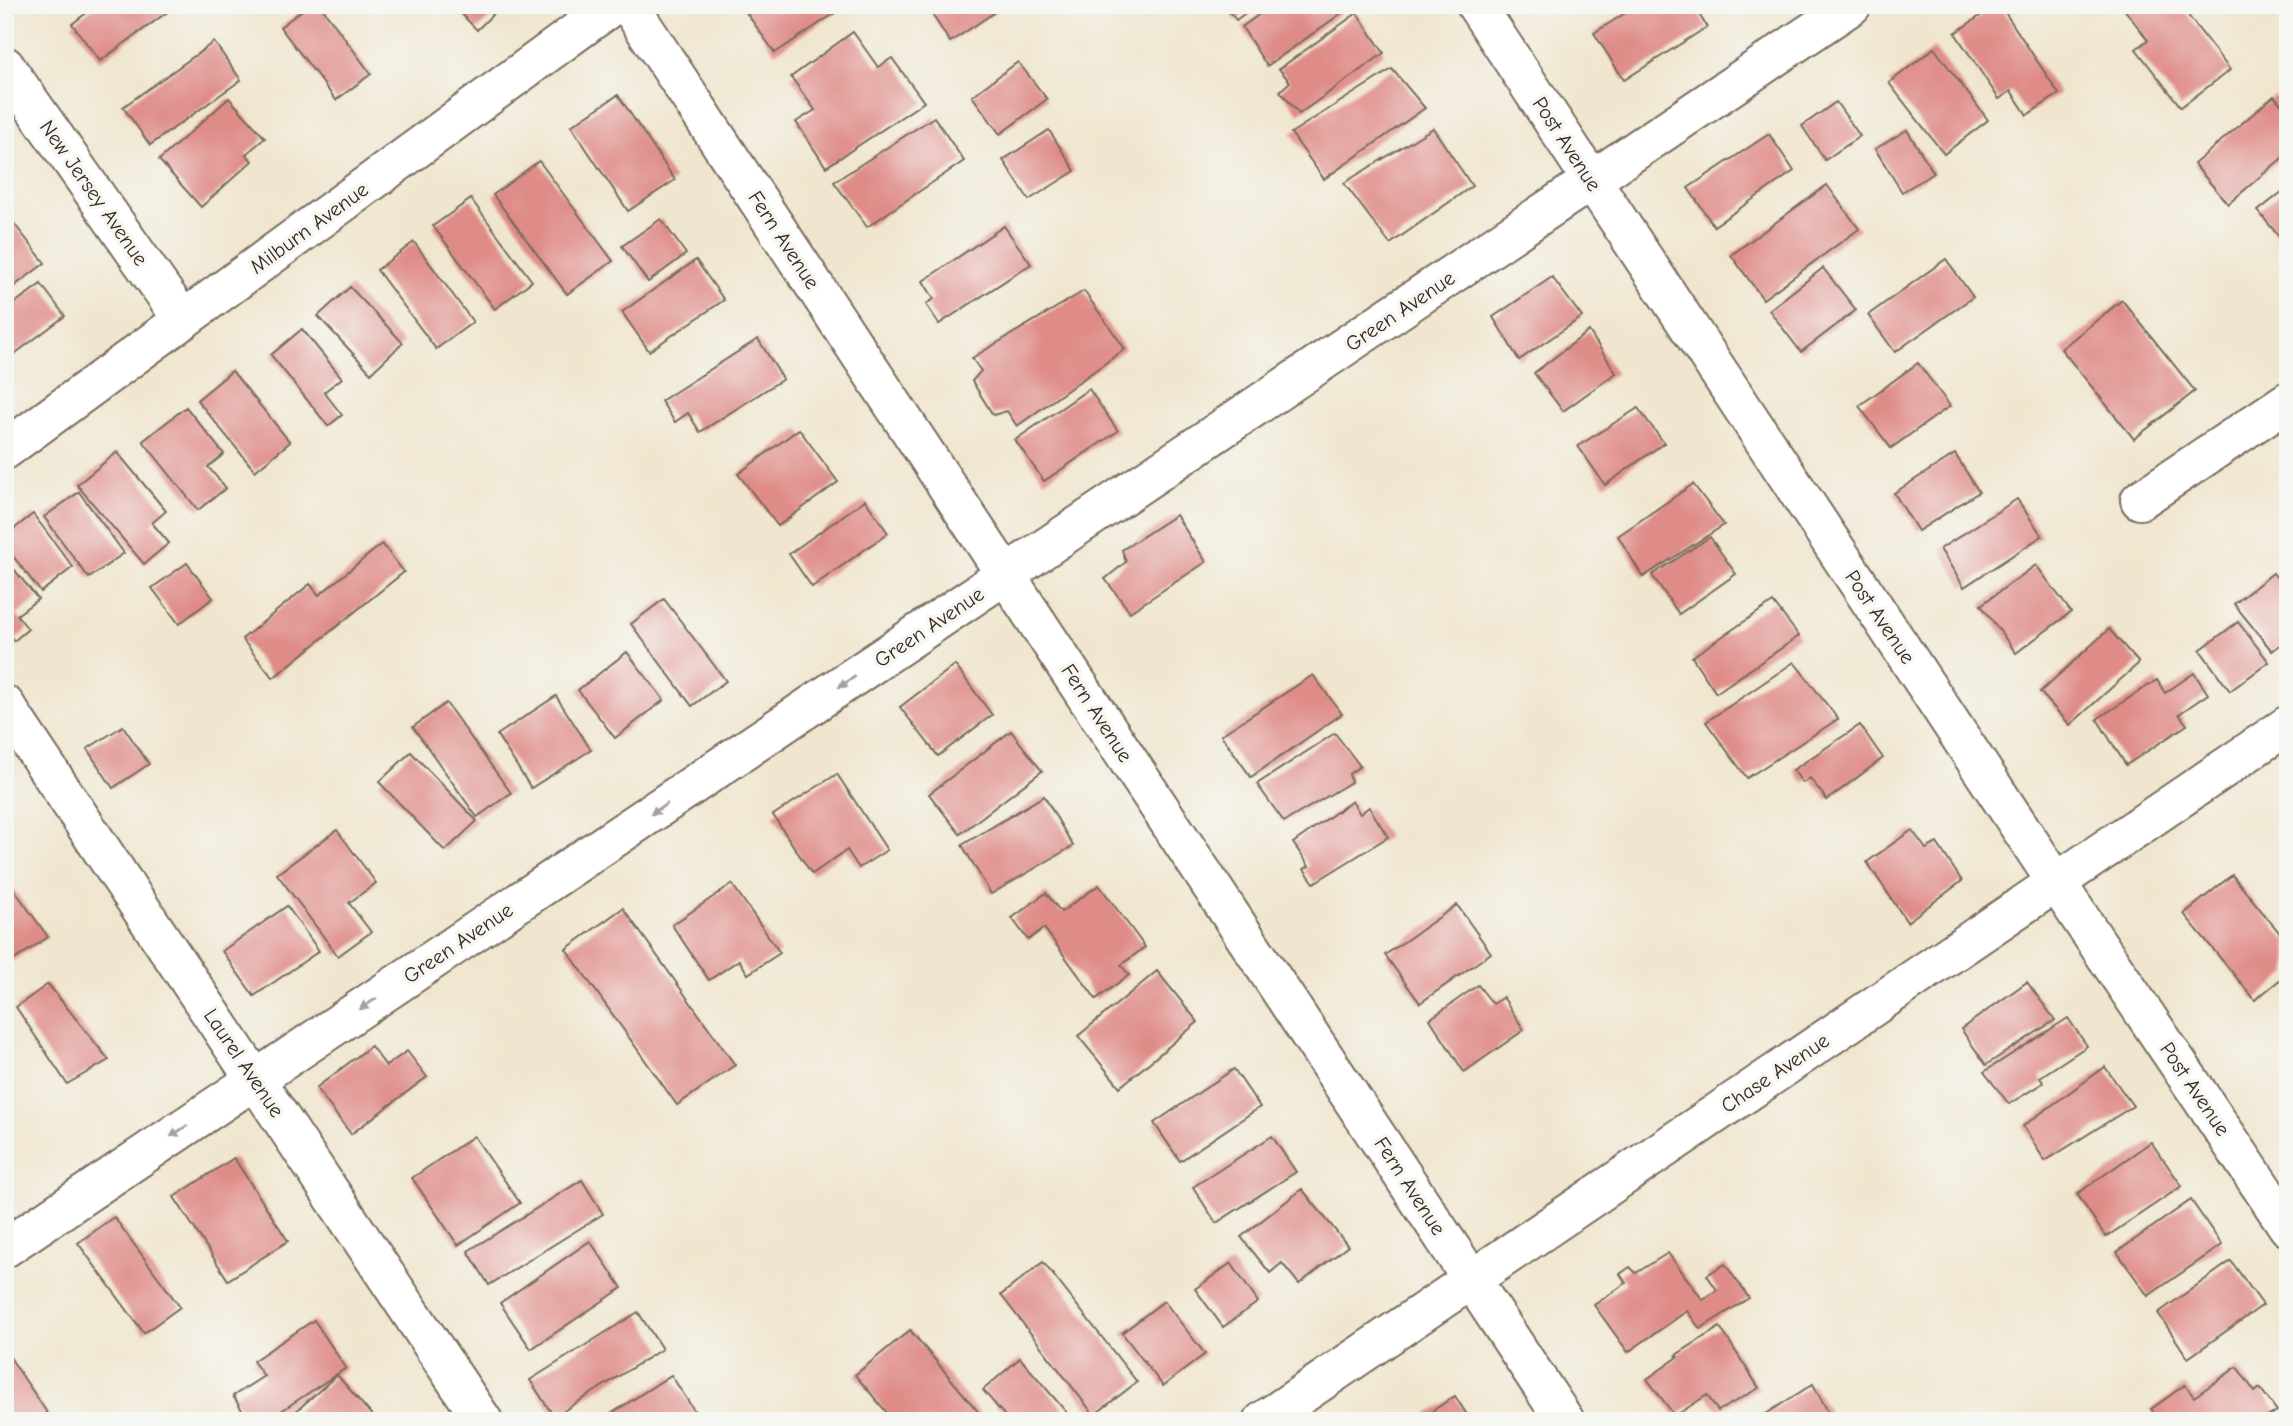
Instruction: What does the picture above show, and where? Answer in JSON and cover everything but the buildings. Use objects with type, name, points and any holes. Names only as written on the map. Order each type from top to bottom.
[{"type":"street","name":"Milburn Avenue","points":[[5,450],[613,5]]},
{"type":"street","name":"Fern Avenue","points":[[629,5],[1565,1421]]},
{"type":"street","name":"Post Avenue","points":[[1476,5],[2056,882],[2288,1227]]},
{"type":"street","name":"Green Avenue","points":[[5,1248],[1852,5]]},
{"type":"street","name":"New Jersey Avenue","points":[[5,66],[183,320]]},
{"type":"street","points":[[2140,500],[2288,401]]},
{"type":"street","name":"Laurel Avenue","points":[[5,705],[483,1421]]},
{"type":"street","name":"Chase Avenue","points":[[1263,1421],[2288,725]]}]
